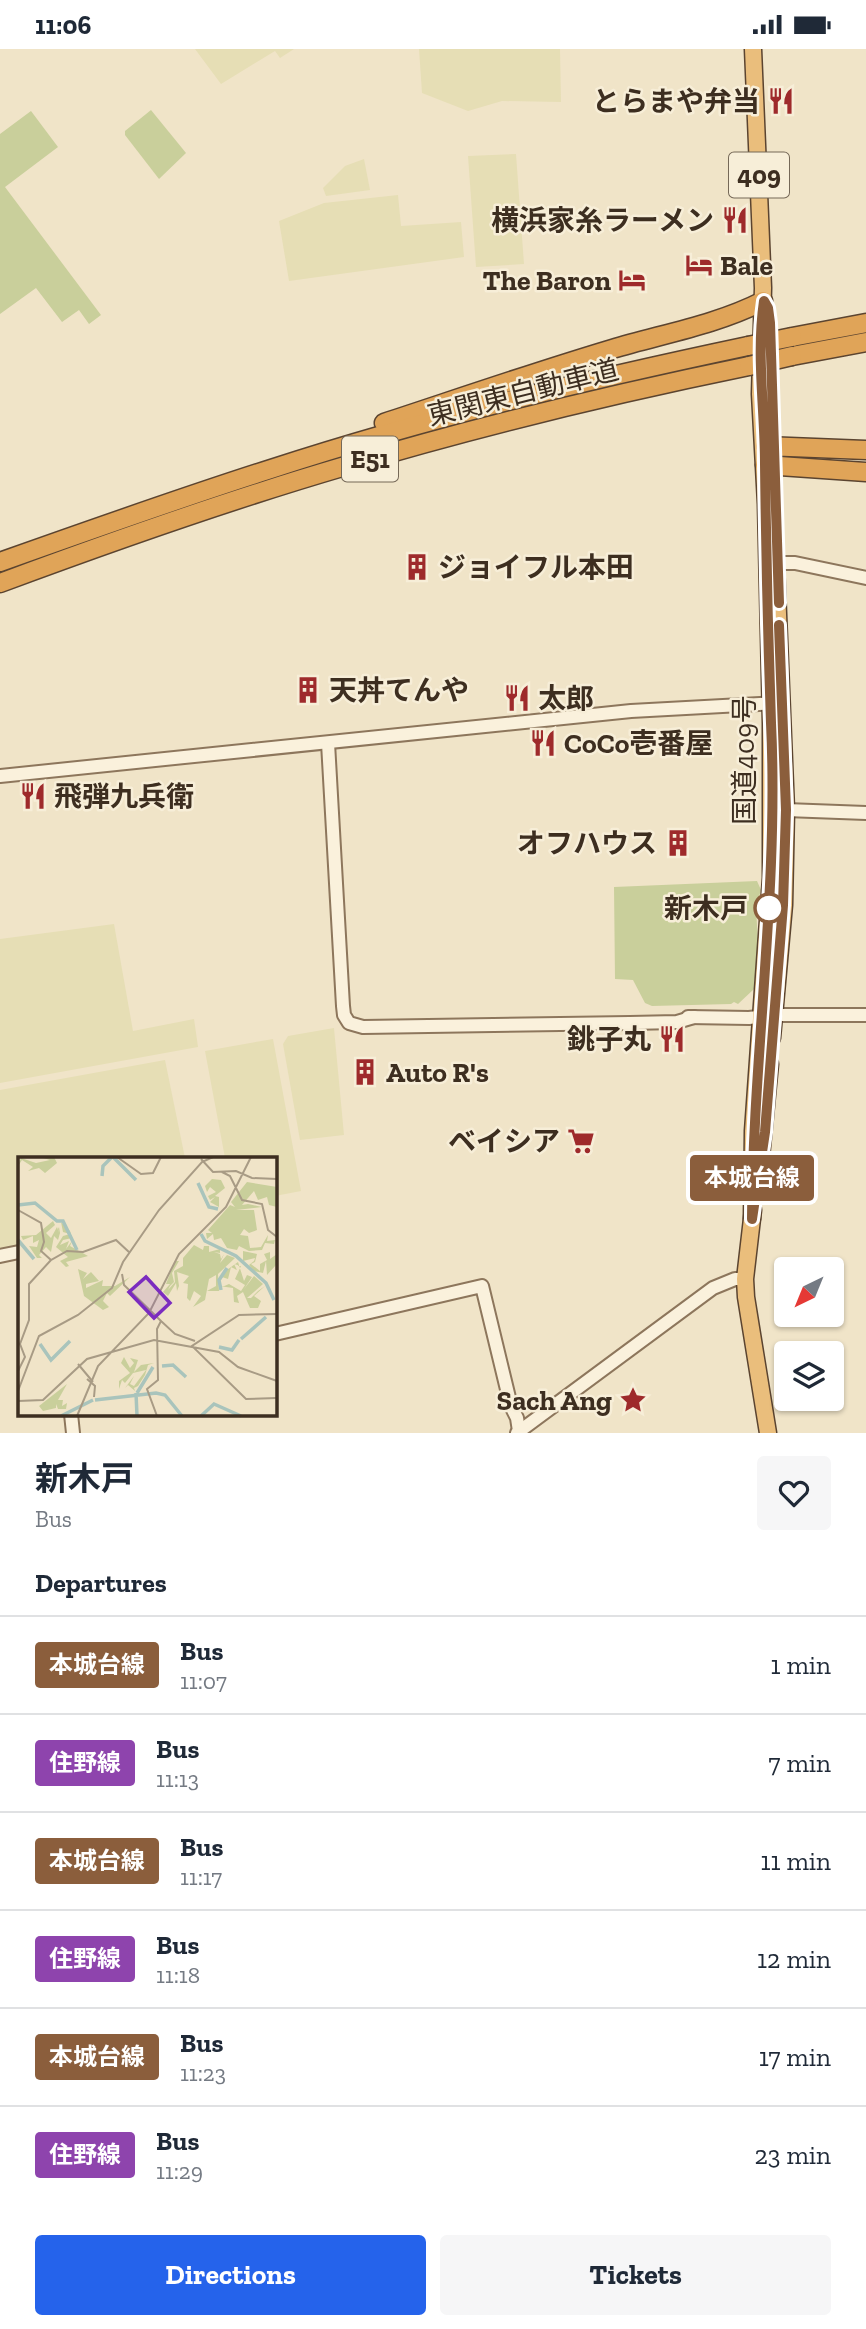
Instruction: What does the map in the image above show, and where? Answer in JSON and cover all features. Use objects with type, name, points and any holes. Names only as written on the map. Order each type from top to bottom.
[{"type":"highway","name":"国道409号","points":[[753,49],[764,301],[761,320],[760,394],[769,446],[776,703],[786,810],[783,905],[753,1131],[752,1219],[745,1279],[768,1433]]},
{"type":"highway","points":[[272,468],[306,450],[342,436],[613,348],[673,334],[764,301]]},
{"type":"highway","name":"東関東自動車道","points":[[0,562],[272,468],[508,401],[748,346],[866,323]]},
{"type":"highway","name":"東関東自動車道","points":[[0,583],[144,530],[341,467],[577,404],[866,342]]},
{"type":"highway","points":[[792,356],[866,351]]},
{"type":"highway","points":[[769,446],[866,450]]},
{"type":"highway","name":"国道409号","points":[[768,1016],[776,703],[776,563],[769,465]]},
{"type":"highway","points":[[769,465],[866,472]]},
{"type":"street","points":[[776,563],[795,563],[866,578]]},
{"type":"street","points":[[0,776],[631,711],[776,703]]},
{"type":"street","points":[[328,743],[344,999],[354,1016],[365,1020],[649,1015],[866,1015]]},
{"type":"street","points":[[786,810],[866,813]]},
{"type":"street","points":[[0,1256],[18,1252]]},
{"type":"street","points":[[518,1432],[713,1288],[735,1279],[745,1279]]},
{"type":"street","points":[[276,1334],[482,1286],[511,1406],[517,1418],[518,1432]]},
{"type":"street","points":[[71,1415],[73,1433]]},
{"type":"shaded area","points":[[195,49],[294,49],[280,58],[275,51],[221,84]]},
{"type":"shaded area","points":[[419,49],[560,49],[561,102],[502,101],[468,111],[422,93]]},
{"type":"shaded area","points":[[516,154],[524,264],[476,267],[468,156]]},
{"type":"shaded area","points":[[364,159],[370,190],[326,196],[323,188],[345,166]]},
{"type":"shaded area","points":[[398,195],[401,226],[461,222],[464,257],[289,281],[279,221],[324,203]]},
{"type":"shaded area","points":[[114,924],[133,1031],[194,1019],[198,1047],[0,1083],[0,939]]},
{"type":"shaded area","points":[[334,1028],[344,1135],[300,1140],[283,1044],[288,1036]]},
{"type":"shaded area","points":[[273,1039],[301,1191],[276,1196],[276,1157],[225,1157],[205,1051]]},
{"type":"shaded area","points":[[165,1060],[185,1157],[18,1157],[18,1250],[0,1251],[0,1090]]},
{"type":"green space","points":[[151,110],[186,153],[159,179],[125,135],[125,131]]},
{"type":"green space","points":[[31,111],[58,147],[5,187],[101,315],[89,324],[79,310],[62,322],[36,288],[0,314],[0,134]]},
{"type":"green space","points":[[757,881],[761,890],[756,906],[758,944],[754,989],[738,1004],[652,1006],[645,1003],[633,980],[615,979],[614,887]]},
{"type":"bus line","name":"本城台線","points":[[779,603],[770,323],[764,301],[761,320],[760,394],[765,446],[771,723],[771,878],[762,1037],[753,1131],[752,1219],[765,1132],[783,905],[786,810],[779,625]]},
{"type":"place","name":"とらまや弁当","points":[[781,101]]},
{"type":"place","name":"横浜家糸ラーメン","points":[[735,220]]},
{"type":"place","name":"Bale","points":[[699,265]]},
{"type":"place","name":"The Baron","points":[[632,280]]},
{"type":"place","name":"ジョイフル本田","points":[[417,567]]},
{"type":"place","name":"天丼てんや","points":[[308,690]]},
{"type":"place","name":"太郎","points":[[517,698]]},
{"type":"place","name":"CoCo壱番屋","points":[[543,743]]},
{"type":"place","name":"飛弾九兵衛","points":[[33,796]]},
{"type":"place","name":"オフハウス","points":[[678,843]]},
{"type":"place","name":"新木戸","points":[[769,908]]},
{"type":"place","name":"銚子丸","points":[[672,1039]]},
{"type":"place","name":"Auto R's","points":[[365,1072]]},
{"type":"place","name":"ベイシア","points":[[581,1141]]},
{"type":"place","name":"Sach Ang","points":[[633,1400]]}]
